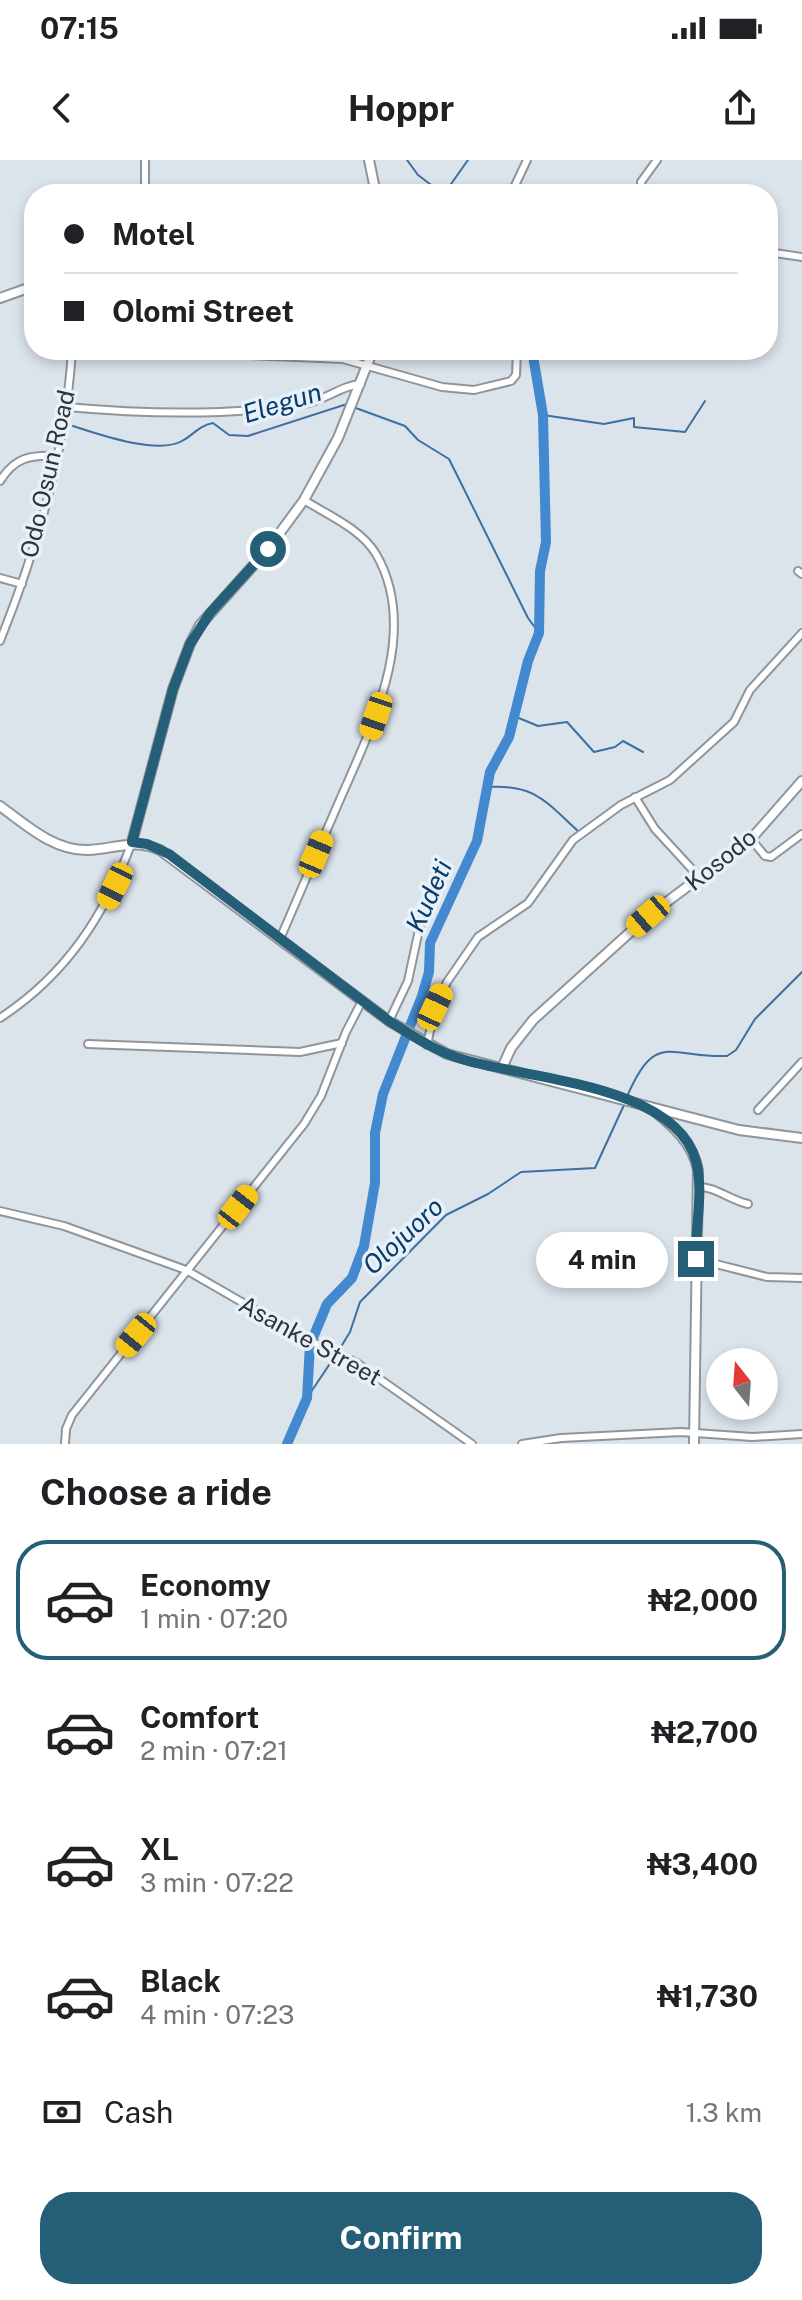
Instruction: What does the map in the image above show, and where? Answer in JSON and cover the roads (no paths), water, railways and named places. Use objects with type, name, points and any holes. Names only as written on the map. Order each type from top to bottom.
[{"type":"main road","points":[[369,160],[374,184]]},
{"type":"main road","points":[[0,298],[24,290]]},
{"type":"main road","points":[[132,842],[173,689],[190,644],[200,625],[268,549],[304,500],[328,459],[371,360]]},
{"type":"main road","name":"Kosodo","points":[[502,1068],[520,1034],[542,1011],[648,916],[751,839],[802,781]]},
{"type":"main road","points":[[0,806],[64,847],[88,850],[132,842],[147,844],[169,854],[389,1021],[427,1045],[466,1061],[607,1094],[739,1130],[802,1138]]},
{"type":"main road","points":[[648,1106],[689,1147],[696,1159],[694,1444]]},
{"type":"street","points":[[145,160],[145,184]]},
{"type":"street","points":[[516,184],[527,160]]},
{"type":"street","points":[[641,184],[657,160]]},
{"type":"street","points":[[778,253],[802,257]]},
{"type":"street","name":"Odo Osun Road","points":[[0,641],[22,584],[57,456],[67,407],[71,360]]},
{"type":"street","points":[[346,360],[442,387],[474,390],[511,381],[516,375],[517,360]]},
{"type":"street","points":[[67,407],[221,411],[278,407],[319,401],[361,384]]},
{"type":"street","points":[[0,481],[10,467],[27,456],[57,456]]},
{"type":"street","points":[[280,939],[365,747],[390,662],[392,602],[376,554],[357,534],[304,500]]},
{"type":"street","points":[[0,578],[22,584]]},
{"type":"street","points":[[427,1045],[435,1007],[447,982],[478,937],[528,903],[573,840],[635,797],[670,780],[734,722],[750,690],[802,633]]},
{"type":"street","points":[[635,797],[655,829],[701,879]]},
{"type":"street","points":[[751,839],[765,856],[771,857],[802,834]]},
{"type":"street","points":[[0,1018],[36,992],[77,948],[107,903],[132,842]]},
{"type":"street","points":[[389,1021],[408,981],[420,925],[442,875]]},
{"type":"street","points":[[65,1444],[66,1429],[72,1415],[304,1124],[321,1096],[362,1001]]},
{"type":"street","points":[[88,1044],[300,1052],[342,1043]]},
{"type":"street","points":[[758,1110],[802,1062]]},
{"type":"street","points":[[698,1187],[712,1188],[725,1198],[748,1204]]},
{"type":"street","name":"Asanke Street","points":[[0,1211],[64,1226],[186,1270],[376,1376],[472,1444]]},
{"type":"street","points":[[696,1259],[778,1279],[802,1278]]},
{"type":"street","points":[[522,1444],[561,1438],[693,1432],[752,1437],[802,1434]]},
{"type":"waterway","points":[[407,160],[430,184]]},
{"type":"waterway","name":"Kudeti","points":[[451,184],[468,160]]},
{"type":"waterway","name":"Kudeti","points":[[287,1444],[307,1398],[310,1345],[327,1304],[352,1278],[364,1246],[375,1183],[375,1133],[383,1094],[422,996],[429,972],[430,943],[477,841],[490,772],[509,737],[528,661],[539,633],[540,571],[546,542],[543,415],[534,360]]},
{"type":"waterway","points":[[543,415],[604,424],[634,418],[634,427],[685,432],[705,401]]},
{"type":"waterway","name":"Elegun","points":[[73,426],[143,445],[171,445],[208,424],[213,423],[229,435],[248,436],[347,404]]},
{"type":"waterway","name":"Elegun","points":[[353,407],[405,426],[418,440],[449,459],[528,618],[539,633]]},
{"type":"waterway","points":[[514,716],[538,726],[567,722],[594,752],[615,747],[623,741],[643,752]]},
{"type":"waterway","points":[[487,787],[517,788],[528,792],[548,803],[579,832]]},
{"type":"waterway","name":"Olojuoro","points":[[626,1099],[636,1077],[655,1055],[677,1052],[727,1056],[736,1050],[755,1019],[802,972]]},
{"type":"waterway","name":"Olojuoro","points":[[339,1350],[350,1332],[360,1302],[446,1215],[488,1194],[521,1172],[595,1168],[624,1105]]},
{"type":"waterway","name":"Olojuoro","points":[[307,1398],[335,1356]]}]
